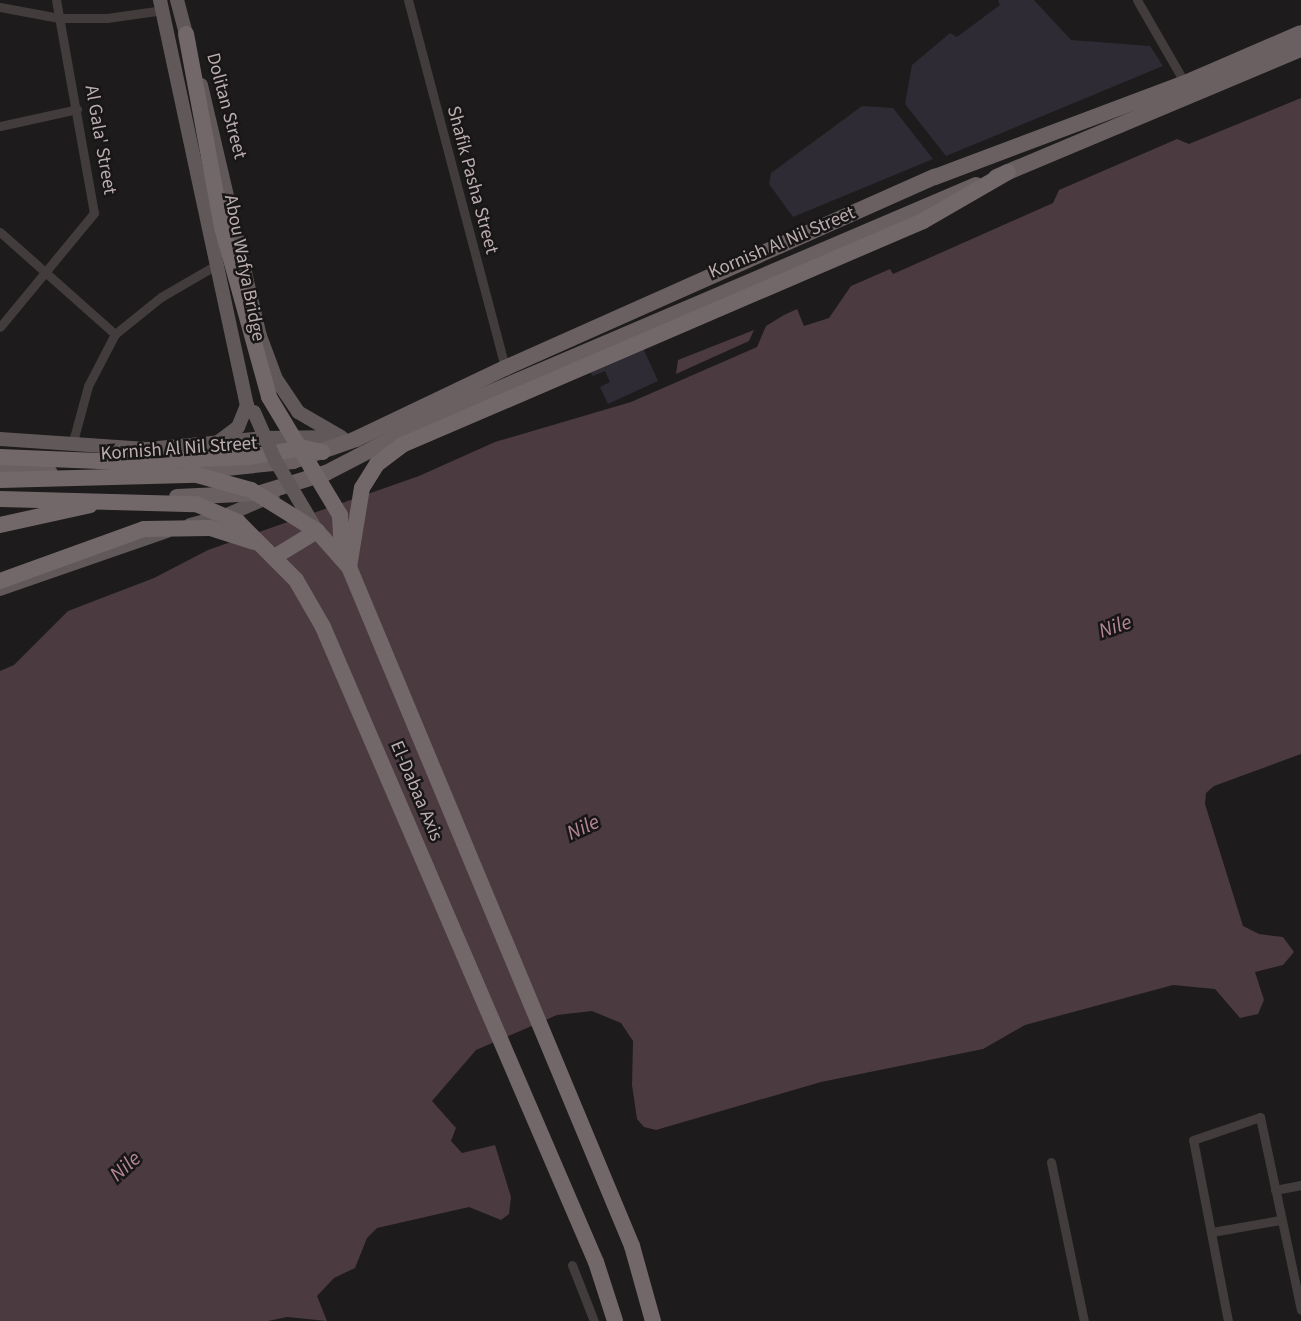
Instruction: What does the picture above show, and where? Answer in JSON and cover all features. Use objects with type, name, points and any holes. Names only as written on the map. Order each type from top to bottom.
[{"type":"highway","name":"Kornish Al Nil Street","points":[[0,469],[114,477],[259,466],[323,452],[348,438],[935,177],[1185,83],[1301,33]]},
{"type":"highway","points":[[186,34],[222,227],[269,397],[340,514],[346,561]]},
{"type":"highway","name":"Kornish Al Nil Street","points":[[0,492],[213,497],[287,488],[326,473],[438,415],[899,216],[1301,49]]},
{"type":"highway","points":[[346,561],[362,488],[377,464],[402,445],[923,221],[1008,172]]},
{"type":"highway","points":[[935,177],[934,192],[942,198]]},
{"type":"highway","points":[[892,196],[901,206],[899,216]]},
{"type":"highway","points":[[0,457],[123,462],[249,457],[304,448],[323,452]]},
{"type":"highway","points":[[0,480],[197,475],[251,489],[317,531],[346,561]]},
{"type":"highway","name":"El-Dabaa Axis","points":[[0,499],[196,504],[238,522],[276,556],[306,594],[323,626],[596,1262],[615,1321]]},
{"type":"highway","points":[[0,525],[96,503]]},
{"type":"highway","points":[[0,581],[131,533],[166,526],[232,533],[276,556],[317,531]]},
{"type":"highway","name":"El-Dabaa Axis","points":[[346,561],[632,1246],[653,1321]]},
{"type":"main road","name":"Dolitan Street","points":[[177,0],[209,110],[260,336],[276,379],[298,412],[348,438]]},
{"type":"main road","name":"Dolitan Street","points":[[164,3],[247,405],[238,427],[218,442]]},
{"type":"main road","name":"Abou Wafya Bridge","points":[[164,3],[254,412],[275,460],[317,531]]},
{"type":"main road","name":"Kornish Al Nil Street","points":[[0,439],[147,449],[218,442],[348,438]]},
{"type":"main road","name":"Kornish Al Nil Street","points":[[0,589],[170,530],[228,515],[287,488]]},
{"type":"street","name":"Al Gala' Street","points":[[0,327],[94,213],[56,0]]},
{"type":"street","name":"Shafik Pasha Street","points":[[408,0],[505,368]]},
{"type":"street","points":[[1137,0],[1185,83]]},
{"type":"street","points":[[0,7],[59,18],[107,18],[164,3]]},
{"type":"street","points":[[0,126],[77,109]]},
{"type":"street","points":[[0,232],[116,334]]},
{"type":"street","points":[[72,444],[88,386],[116,334],[161,297],[218,264]]},
{"type":"street","points":[[1228,1321],[1193,1143],[1197,1136],[1260,1117],[1301,1310]]},
{"type":"street","points":[[1051,1162],[1084,1321]]},
{"type":"street","points":[[1275,1189],[1301,1185]]},
{"type":"street","points":[[1212,1232],[1280,1220]]},
{"type":"street","points":[[572,1265],[594,1321]]},
{"type":"shaded area","points":[[998,0],[1034,0],[1071,40],[1150,46],[1163,66],[946,156],[905,104],[912,65],[950,33],[957,37],[1000,5]]},
{"type":"shaded area","points":[[862,106],[893,108],[933,159],[793,217],[769,184],[771,173]]},
{"type":"shaded area","points":[[643,348],[658,381],[608,404],[600,387],[610,382],[605,371],[593,376],[590,372]]},
{"type":"water","name":"Nile","points":[[1301,98],[1301,754],[1214,786],[1206,793],[1205,804],[1243,926],[1259,934],[1283,937],[1294,952],[1283,965],[1255,972],[1264,1000],[1258,1014],[1240,1018],[1215,989],[1173,985],[1025,1025],[983,1049],[821,1082],[656,1130],[644,1127],[637,1119],[632,1085],[633,1041],[621,1023],[592,1011],[557,1015],[476,1050],[432,1101],[456,1128],[451,1141],[462,1153],[495,1145],[511,1197],[509,1214],[501,1220],[469,1207],[377,1228],[367,1238],[355,1268],[334,1278],[317,1296],[327,1321],[287,1317],[268,1321],[0,1321],[0,671],[14,665],[68,611],[154,578],[208,550],[419,476],[495,442],[631,402],[757,347],[766,326],[797,309],[804,326],[829,318],[851,286],[890,269],[893,274],[1053,203],[1059,190],[1177,139],[1189,144]]},
{"type":"water","points":[[754,330],[749,341],[676,374],[678,360]]}]
